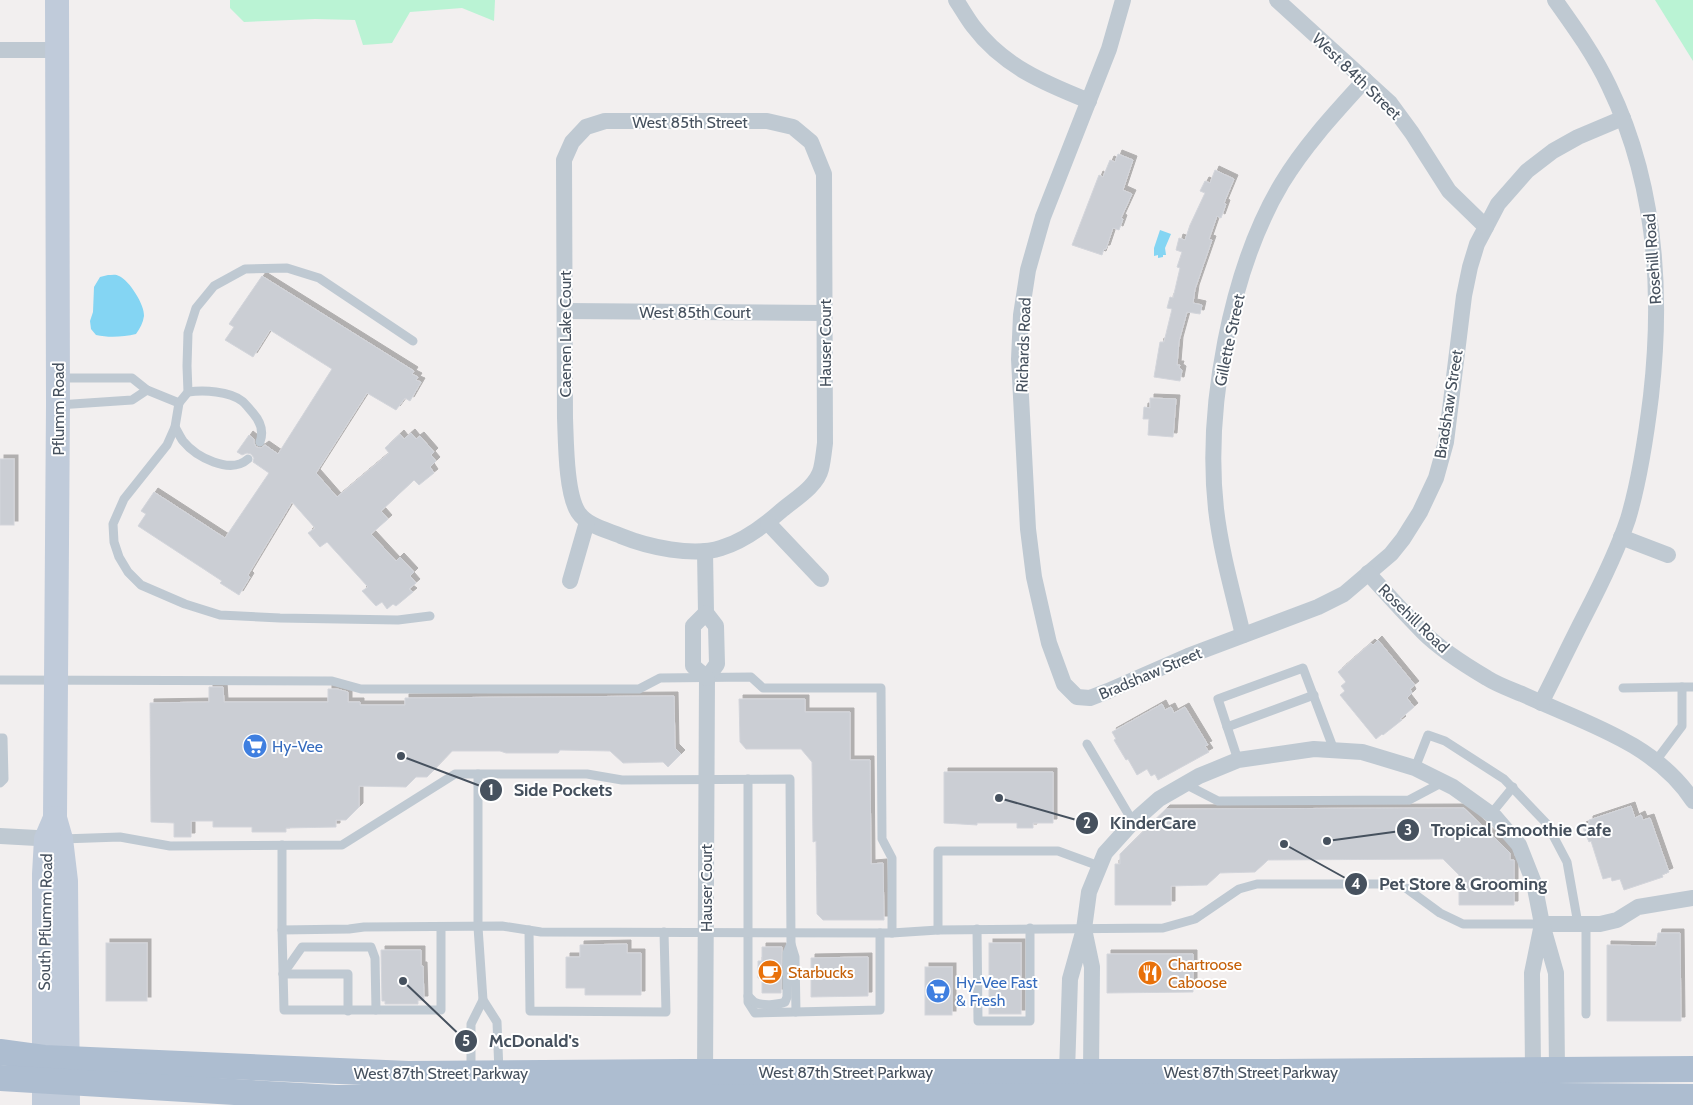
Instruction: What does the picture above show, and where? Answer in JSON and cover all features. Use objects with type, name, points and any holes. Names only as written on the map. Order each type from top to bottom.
[{"type":"main road","name":"Pflumm Road","points":[[54,832],[58,405],[57,0]]},
{"type":"main road","name":"South Pflumm Road","points":[[54,832],[66,881],[56,1082]]},
{"type":"main road","name":"West 87th Street Parkway","points":[[0,1052],[56,1082],[339,1072],[471,1074],[1079,1072],[1276,1091],[1545,1070],[1693,1069]]},
{"type":"main road","points":[[1446,1095],[1474,1085],[1524,1084],[1539,1081],[1545,1070]]},
{"type":"main road","points":[[938,1097],[950,1087],[1063,1087],[1078,1081],[1079,1072]]},
{"type":"main road","name":"West 87th Street Parkway","points":[[0,1078],[252,1099],[335,1098],[484,1102],[705,1098],[835,1101],[938,1097],[1276,1091],[1446,1095],[1531,1101],[1693,1097]]},
{"type":"street","points":[[956,0],[990,47],[1015,67],[1042,82],[1089,101]]},
{"type":"street","name":"Richards Road","points":[[1077,697],[1064,684],[1049,642],[1034,577],[1028,528],[1019,359],[1021,315],[1030,261],[1042,217],[1109,49],[1123,0]]},
{"type":"street","name":"West 84th Street","points":[[1277,0],[1390,103],[1412,133],[1448,191],[1486,227]]},
{"type":"street","name":"Rosehill Road","points":[[1541,703],[1604,578],[1628,518],[1646,431],[1654,367],[1657,289],[1653,238],[1644,180],[1623,118],[1609,86],[1584,40],[1556,0]]},
{"type":"street","points":[[0,50],[58,50]]},
{"type":"street","name":"Gillette Street","points":[[1243,635],[1225,562],[1216,509],[1213,464],[1215,419],[1221,367],[1230,321],[1247,262],[1261,224],[1282,184],[1305,147],[1365,80]]},
{"type":"street","name":"Bradshaw Street","points":[[1077,697],[1090,698],[1188,656],[1318,607],[1344,594],[1391,554],[1404,539],[1420,512],[1436,478],[1446,442],[1464,296],[1476,244],[1498,204],[1527,171],[1553,151],[1578,137],[1623,118]]},
{"type":"street","name":"West 85th Street","points":[[572,142],[586,127],[605,121],[767,121],[793,127],[811,142]]},
{"type":"street","name":"Caenen Lake Court","points":[[572,142],[564,160],[565,418],[572,497],[578,512],[587,522]]},
{"type":"street","name":"Hauser Court","points":[[705,1098],[707,678],[717,664],[716,626],[706,612],[705,551],[722,548],[751,534],[768,523],[814,482],[821,471],[825,443],[824,174],[811,142]]},
{"type":"street","name":"West 85th Court","points":[[565,311],[825,313]]},
{"type":"street","points":[[570,581],[587,522],[641,544],[659,548],[705,551]]},
{"type":"street","points":[[768,523],[821,579]]},
{"type":"street","points":[[1621,537],[1668,555]]},
{"type":"street","name":"Rosehill Road","points":[[1368,573],[1424,633],[1455,658],[1490,680],[1621,738],[1688,788],[1693,801]]},
{"type":"street","points":[[706,612],[693,626],[693,666],[707,678]]},
{"type":"street","points":[[1079,1072],[1070,979],[1084,929],[1089,892],[1105,853],[1133,822],[1159,800],[1199,776],[1238,760],[1314,748],[1362,752],[1415,768],[1454,788],[1491,814],[1519,845],[1534,883],[1542,924],[1556,973],[1545,1070]]},
{"type":"street","points":[[0,836],[54,832]]},
{"type":"street","points":[[1542,924],[1600,924],[1617,920],[1638,907],[1693,898]]},
{"type":"street","points":[[1542,924],[1532,973],[1545,1070]]},
{"type":"street","points":[[1079,1072],[1092,967],[1084,929]]},
{"type":"lane","points":[[413,341],[319,278],[287,268],[245,269],[214,286],[196,308],[188,333],[188,392],[179,403],[175,427],[167,445],[124,499],[114,524],[114,542],[119,557],[128,572],[141,585],[185,604],[220,615],[398,620],[430,616]]},
{"type":"lane","points":[[58,378],[132,378],[147,390],[179,403]]},
{"type":"lane","points":[[58,405],[132,400],[147,390]]},
{"type":"lane","points":[[188,392],[220,393],[242,401],[260,421],[262,438],[260,442]]},
{"type":"lane","points":[[175,427],[183,441],[195,452],[214,463],[232,466],[245,462],[248,459]]},
{"type":"lane","points":[[1238,760],[1218,699],[1304,668],[1334,750]]},
{"type":"lane","points":[[0,680],[332,681],[361,689],[620,689],[639,688],[660,678],[751,678],[763,688],[881,688],[882,839],[892,858],[892,933]]},
{"type":"lane","points":[[1655,762],[1682,726],[1682,687]]},
{"type":"lane","points":[[1623,688],[1693,687]]},
{"type":"lane","points":[[1228,728],[1314,695]]},
{"type":"lane","points":[[1415,768],[1428,735],[1445,741],[1504,779],[1547,824],[1567,862],[1582,924],[1586,1014]]},
{"type":"lane","points":[[0,738],[3,738],[4,779],[0,783]]},
{"type":"lane","points":[[1087,744],[1133,822]]},
{"type":"lane","points":[[54,832],[120,836],[170,846],[342,845],[455,774],[587,774],[622,780],[790,779],[791,944],[795,957],[796,1012]]},
{"type":"lane","points":[[478,774],[478,927],[483,1000],[496,1022],[500,1074]]},
{"type":"lane","points":[[748,779],[748,1002],[756,1013],[880,1010],[880,933]]},
{"type":"lane","points":[[1185,784],[1218,801],[1409,800],[1443,782]]},
{"type":"lane","points":[[1491,814],[1513,788]]},
{"type":"lane","points":[[282,845],[284,1010],[441,1010],[441,927]]},
{"type":"lane","points":[[938,930],[938,851],[1058,851],[1099,866]]},
{"type":"lane","points":[[282,930],[364,927],[502,926],[541,932],[892,933],[1030,928],[1163,928],[1195,919],[1239,889],[1263,884],[1391,884],[1406,888],[1440,913],[1463,924],[1542,924]]},
{"type":"lane","points":[[977,929],[978,1021],[1030,1021],[1030,928]]},
{"type":"lane","points":[[529,930],[530,1011],[666,1012],[664,932]]},
{"type":"lane","points":[[748,995],[754,1002],[760,1004],[780,1004],[785,1002],[787,997],[787,953],[791,944]]},
{"type":"lane","points":[[283,974],[302,946],[371,947],[375,958],[376,1010]]},
{"type":"lane","points":[[283,974],[348,974],[348,1011]]},
{"type":"lane","points":[[471,1074],[471,1024],[483,1000]]},
{"type":"green space","points":[[230,0],[495,0],[494,21],[462,8],[410,12],[392,43],[363,45],[355,20],[315,19],[244,22],[230,8]]},
{"type":"green space","points":[[1655,0],[1693,0],[1693,61]]},
{"type":"water","points":[[1160,230],[1171,234],[1165,248],[1166,255],[1158,258],[1158,255],[1154,256],[1154,248]]},
{"type":"water","points":[[117,275],[123,278],[132,288],[142,306],[144,311],[143,321],[136,334],[106,337],[96,335],[91,329],[90,321],[93,312],[94,287],[100,277]]},
{"type":"building","points":[[1118,154],[1133,160],[1123,190],[1132,194],[1121,218],[1123,219],[1119,230],[1113,228],[1102,255],[1072,245],[1099,175],[1103,177],[1110,160],[1115,162]]},
{"type":"building","points":[[1215,170],[1234,179],[1224,203],[1226,204],[1221,218],[1217,216],[1209,239],[1212,240],[1195,289],[1193,303],[1202,305],[1200,314],[1187,312],[1179,341],[1177,365],[1180,365],[1179,368],[1182,370],[1180,381],[1154,377],[1160,342],[1164,342],[1172,309],[1167,308],[1170,297],[1173,298],[1180,268],[1177,267],[1182,252],[1176,250],[1179,238],[1185,240],[1205,193],[1200,191],[1205,181],[1210,183]]},
{"type":"building","points":[[262,276],[414,371],[412,374],[418,377],[416,380],[421,382],[410,401],[405,398],[396,410],[367,393],[316,473],[337,497],[389,453],[385,448],[400,434],[404,439],[411,433],[416,439],[420,436],[434,452],[431,455],[436,461],[430,467],[434,473],[419,485],[414,480],[381,511],[388,519],[371,534],[396,561],[400,557],[414,572],[410,576],[416,583],[409,589],[413,592],[396,606],[393,604],[387,609],[382,602],[376,606],[362,591],[368,587],[327,542],[320,547],[308,533],[315,528],[292,502],[248,575],[250,577],[239,595],[220,583],[222,581],[138,526],[146,514],[141,511],[154,492],[225,538],[269,473],[253,462],[254,458],[251,454],[242,455],[237,452],[249,435],[254,439],[256,447],[261,448],[265,445],[278,454],[332,369],[270,330],[253,357],[225,340],[234,327],[229,324]]},
{"type":"building","points":[[1150,398],[1176,399],[1173,437],[1148,435],[1149,419],[1143,419],[1144,407],[1150,408]]},
{"type":"building","points":[[0,459],[14,459],[14,525],[0,525]]},
{"type":"building","points":[[1378,640],[1415,685],[1410,689],[1412,693],[1407,698],[1414,707],[1400,719],[1402,720],[1376,739],[1340,695],[1345,691],[1341,686],[1346,682],[1338,672],[1371,643],[1373,645]]},
{"type":"building","points":[[209,687],[223,687],[224,702],[328,702],[328,689],[337,689],[348,692],[348,702],[360,702],[360,705],[405,705],[405,698],[674,696],[675,748],[681,754],[668,767],[663,762],[623,763],[610,751],[560,750],[558,753],[506,753],[500,751],[452,751],[427,777],[416,777],[406,787],[359,786],[359,807],[346,820],[336,820],[336,827],[286,828],[286,832],[252,832],[252,827],[213,827],[213,821],[191,821],[191,837],[174,837],[174,823],[151,822],[150,703],[209,702]]},
{"type":"building","points":[[739,699],[805,699],[805,712],[850,712],[850,760],[870,760],[871,864],[883,863],[884,920],[823,920],[817,914],[816,841],[813,842],[812,762],[801,749],[746,749],[740,742]]},
{"type":"building","points":[[1162,704],[1165,710],[1171,707],[1174,713],[1185,707],[1208,745],[1205,746],[1209,752],[1158,780],[1155,774],[1151,776],[1147,769],[1137,775],[1114,740],[1116,739],[1112,732]]},
{"type":"building","points":[[944,772],[1053,772],[1053,823],[1033,823],[1033,828],[1017,828],[1017,823],[977,823],[977,825],[944,823]]},
{"type":"building","points":[[1631,806],[1635,818],[1641,815],[1643,820],[1650,818],[1669,872],[1662,875],[1663,877],[1624,890],[1620,879],[1612,881],[1611,877],[1603,879],[1591,841],[1589,842],[1582,826],[1589,823],[1589,820]]},
{"type":"building","points":[[1464,808],[1510,853],[1510,860],[1514,860],[1514,905],[1459,905],[1459,875],[1443,859],[1268,860],[1255,872],[1220,873],[1207,885],[1171,886],[1171,905],[1115,905],[1115,864],[1120,864],[1120,854],[1166,809]]},
{"type":"building","points":[[1658,933],[1680,933],[1681,1021],[1607,1021],[1607,945],[1656,946]]},
{"type":"building","points":[[106,943],[147,943],[147,1001],[106,1001]]},
{"type":"building","points":[[989,943],[1021,943],[1021,1014],[989,1014]]},
{"type":"building","points":[[627,944],[627,953],[641,953],[641,995],[585,995],[585,988],[566,988],[566,957],[580,957],[580,945]]},
{"type":"building","name":"Starbucks","points":[[762,947],[782,947],[781,993],[762,993],[762,978],[758,978],[758,961],[762,961]]},
{"type":"building","points":[[381,950],[421,950],[424,1000],[418,1000],[418,1004],[385,1004],[385,1001],[382,1001]]},
{"type":"building","points":[[1107,954],[1193,954],[1193,992],[1107,993]]},
{"type":"building","points":[[868,957],[868,996],[811,997],[811,958]]},
{"type":"building","name":"Hy-Vee Fast & Fresh","points":[[925,967],[952,967],[952,1015],[925,1015]]},
{"type":"place","name":"Hy-Vee","points":[[255,746]]},
{"type":"place","name":"Side Pockets","points":[[401,756]]},
{"type":"place","name":"KinderCare","points":[[999,798]]},
{"type":"place","name":"Tropical Smoothie Cafe","points":[[1327,841]]},
{"type":"place","name":"Pet Store & Grooming","points":[[1284,844]]},
{"type":"place","name":"Starbucks","points":[[770,972]]},
{"type":"place","name":"Chartroose Caboose","points":[[1150,973]]},
{"type":"place","name":"McDonald's","points":[[403,981]]},
{"type":"place","name":"Hy-Vee Fast & Fresh","points":[[938,991]]}]
